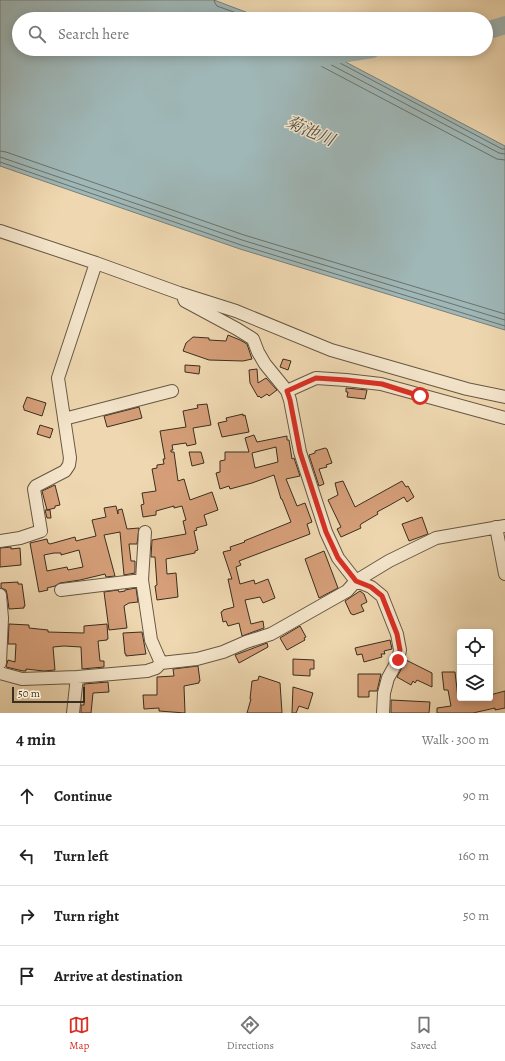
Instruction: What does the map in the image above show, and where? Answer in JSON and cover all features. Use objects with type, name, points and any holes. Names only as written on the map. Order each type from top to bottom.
[{"type":"street","points":[[0,231],[179,293],[236,311],[331,350],[467,389],[505,397]]},
{"type":"street","points":[[0,541],[20,538],[41,531],[34,489],[36,486],[65,471],[69,465],[70,458],[58,378],[96,263]]},
{"type":"street","points":[[179,293],[185,301],[253,339],[265,364],[287,391],[300,452],[326,532],[338,558],[356,581],[371,587],[382,596],[397,634],[400,650],[398,660],[388,678],[384,692],[383,713]]},
{"type":"street","points":[[287,391],[316,378],[382,384],[505,418]]},
{"type":"street","points":[[64,419],[172,391]]},
{"type":"street","points":[[0,673],[22,679],[77,677],[147,670],[156,668],[161,663],[197,659],[223,652],[246,642],[271,634],[347,591],[356,581],[389,561],[436,538],[501,526],[505,574]]},
{"type":"street","points":[[145,532],[142,580],[151,640],[161,663]]},
{"type":"street","points":[[61,590],[142,580]]},
{"type":"street","points":[[0,595],[2,618],[0,663]]},
{"type":"street","points":[[73,713],[77,677]]},
{"type":"water","name":"菊池川","points":[[0,0],[214,0],[246,12],[12,12],[12,56],[334,56],[505,146],[505,330],[240,249],[0,166]]},
{"type":"building","points":[[228,335],[247,344],[252,359],[243,361],[209,360],[183,351],[186,343],[193,337],[226,341]]},
{"type":"building","points":[[283,359],[291,361],[288,370],[280,367]]},
{"type":"building","points":[[185,365],[200,366],[199,374],[185,372]]},
{"type":"building","points":[[257,369],[258,383],[266,378],[277,390],[269,396],[267,394],[261,398],[259,396],[258,397],[250,383],[249,370]]},
{"type":"building","points":[[346,388],[367,390],[365,399],[347,397],[348,392],[346,392]]},
{"type":"building","points":[[27,397],[46,403],[42,416],[24,410],[23,407]]},
{"type":"building","points":[[207,404],[211,425],[193,428],[196,444],[187,446],[186,443],[172,445],[173,450],[171,450],[171,452],[174,452],[178,481],[184,479],[190,500],[212,492],[218,510],[204,515],[207,525],[196,528],[197,530],[194,531],[198,550],[195,551],[195,553],[166,559],[167,574],[176,573],[178,597],[157,600],[155,586],[157,585],[155,557],[151,557],[152,540],[186,534],[183,521],[186,520],[182,506],[174,508],[174,506],[156,511],[156,515],[143,517],[141,505],[144,504],[142,493],[156,491],[152,469],[157,468],[157,465],[164,464],[163,459],[165,459],[160,431],[186,427],[183,411],[198,408],[197,405]]},
{"type":"building","points":[[139,407],[142,418],[107,427],[104,416]]},
{"type":"building","points":[[243,414],[243,416],[245,415],[249,432],[222,437],[218,423],[227,421],[226,418]]},
{"type":"building","points":[[40,425],[53,429],[50,438],[37,434]]},
{"type":"building","points":[[254,435],[257,442],[287,436],[292,459],[294,458],[300,476],[286,479],[297,506],[305,503],[312,522],[307,524],[310,534],[239,561],[241,565],[236,567],[240,584],[254,580],[255,584],[268,579],[275,598],[263,603],[260,597],[245,600],[251,624],[263,621],[264,628],[242,636],[239,623],[228,626],[226,621],[223,622],[221,612],[234,607],[228,579],[232,579],[223,552],[231,550],[230,547],[291,522],[281,499],[274,475],[230,489],[229,486],[220,489],[216,473],[220,472],[220,461],[225,460],[225,452],[249,452],[245,438]],"holes":[[[276,447],[278,462],[255,468],[252,453]]]},
{"type":"building","points":[[325,448],[327,449],[332,463],[326,465],[327,467],[319,469],[324,484],[319,486],[309,455],[315,453],[315,451]]},
{"type":"building","points":[[189,452],[201,452],[204,463],[192,466]]},
{"type":"building","points":[[343,481],[355,507],[402,481],[406,487],[408,486],[414,497],[407,502],[404,497],[377,512],[378,514],[361,524],[361,528],[341,537],[337,529],[341,527],[328,500],[338,495],[335,483]]},
{"type":"building","points":[[55,485],[60,505],[47,510],[42,491]]},
{"type":"building","points":[[116,506],[118,514],[118,510],[122,509],[127,529],[139,528],[137,544],[129,544],[131,561],[135,561],[135,573],[124,575],[120,532],[104,535],[115,576],[106,577],[105,574],[60,583],[47,588],[48,590],[39,592],[30,543],[47,539],[48,543],[50,544],[75,537],[76,541],[96,536],[92,520],[106,517],[104,508]],"holes":[[[79,550],[83,567],[68,570],[67,567],[47,571],[44,555],[54,553],[61,553],[61,555]]]},
{"type":"building","points":[[45,510],[50,510],[51,518],[47,518]]},
{"type":"building","points":[[422,517],[428,534],[409,541],[402,524]]},
{"type":"building","points":[[11,547],[11,549],[20,548],[21,565],[0,567],[0,548]]},
{"type":"building","points":[[324,551],[338,588],[319,598],[305,559]]},
{"type":"building","points":[[18,582],[18,584],[22,584],[25,606],[24,608],[9,609],[6,590],[1,588],[1,583]]},
{"type":"building","points":[[136,588],[138,602],[129,603],[124,606],[127,628],[109,630],[104,592],[118,590],[119,592]]},
{"type":"building","points":[[360,591],[364,594],[367,602],[361,605],[364,611],[353,615],[351,614],[345,601]]},
{"type":"building","points":[[9,624],[29,625],[29,628],[48,630],[48,632],[84,633],[84,626],[107,624],[108,639],[98,641],[100,661],[104,661],[104,667],[82,669],[81,647],[64,646],[53,647],[55,670],[44,671],[26,669],[26,671],[23,671],[6,667],[8,660],[15,662],[16,644],[8,644]]},
{"type":"building","points":[[300,626],[306,637],[304,638],[305,640],[287,650],[280,638]]},
{"type":"building","points":[[142,632],[146,654],[126,656],[123,633]]},
{"type":"building","points":[[390,640],[392,649],[384,651],[385,654],[381,654],[382,657],[364,662],[362,654],[357,655],[355,648]]},
{"type":"building","points":[[267,643],[268,647],[239,663],[235,655]]},
{"type":"building","points":[[293,659],[314,660],[314,669],[310,669],[310,676],[293,675]]},
{"type":"building","points":[[406,660],[432,673],[432,687],[417,680],[415,683],[413,681],[411,685],[397,677]]},
{"type":"building","points":[[198,666],[199,683],[184,686],[185,713],[159,711],[159,708],[144,709],[143,695],[157,695],[157,677],[174,676],[173,669]]},
{"type":"building","points":[[442,672],[455,672],[457,701],[493,701],[493,694],[505,691],[505,708],[495,710],[495,708],[473,713],[437,713],[437,708],[451,706],[448,690],[444,690]]},
{"type":"building","points":[[358,674],[381,674],[377,691],[369,691],[369,697],[358,697]]},
{"type":"building","points":[[259,676],[280,683],[282,713],[247,713],[251,699],[252,681],[258,680]]},
{"type":"building","points":[[108,682],[109,692],[93,693],[91,713],[81,713],[81,705],[84,705],[84,684]]},
{"type":"building","points":[[293,687],[313,693],[308,709],[299,706],[296,713],[292,713]]},
{"type":"building","points":[[391,700],[430,702],[429,713],[391,713]]},
{"type":"waterway","points":[[493,29],[505,25]]},
{"type":"waterway","points":[[310,59],[329,56]]},
{"type":"route","points":[[398,660],[400,650],[397,634],[382,596],[371,587],[356,581],[338,558],[326,532],[300,452],[287,391],[316,378],[382,384],[420,396]]}]
